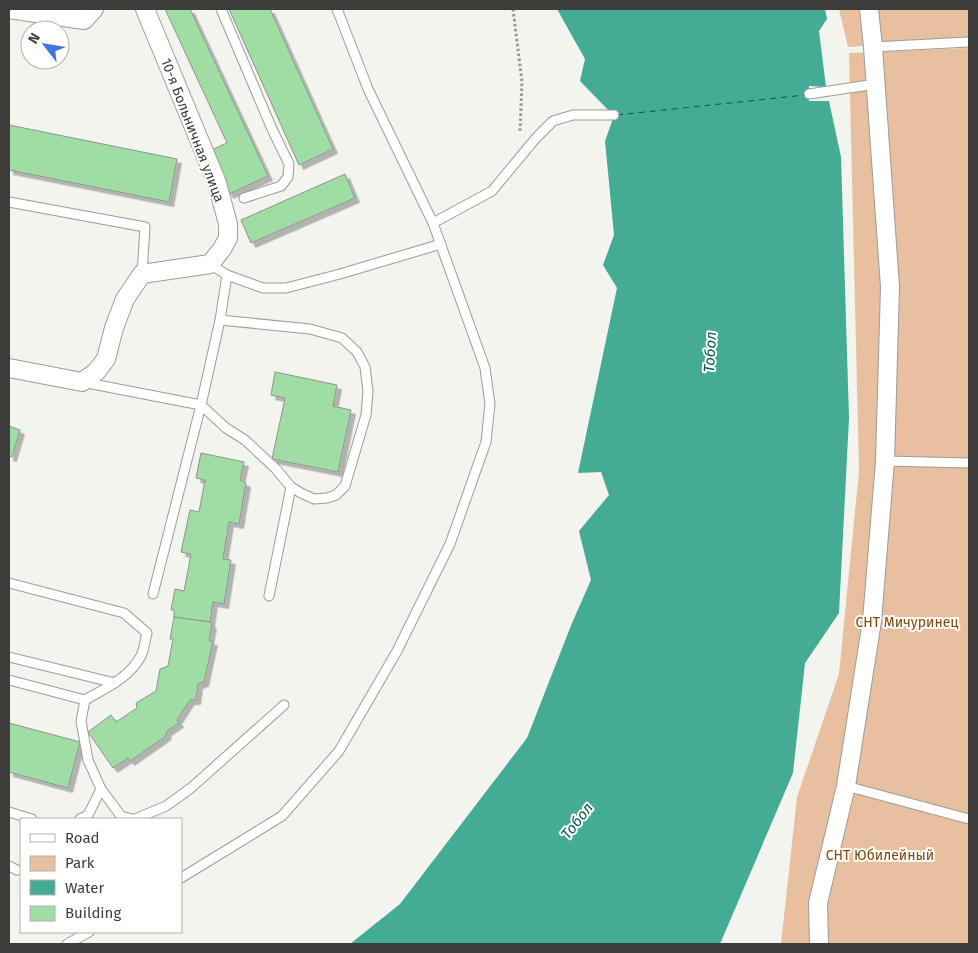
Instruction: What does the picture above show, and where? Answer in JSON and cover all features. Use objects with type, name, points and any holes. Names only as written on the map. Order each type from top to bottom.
[{"type":"street","points":[[9,10],[84,20],[94,9]]},
{"type":"street","name":"10-я Больничная улица","points":[[145,9],[216,183],[228,224],[228,238],[210,264]]},
{"type":"street","points":[[819,944],[818,903],[846,786],[872,621],[885,461],[890,287],[869,9]]},
{"type":"street","points":[[9,368],[82,382],[96,372],[106,359],[114,328],[125,300],[142,274],[210,264]]},
{"type":"lane","points":[[221,9],[272,129],[289,164],[288,177],[281,186],[244,198]]},
{"type":"lane","points":[[182,877],[282,816],[339,751],[397,651],[450,544],[486,442],[490,404],[485,368],[433,223],[368,89],[337,9]]},
{"type":"lane","points":[[873,46],[969,42]]},
{"type":"lane","points":[[809,94],[876,84]]},
{"type":"lane","points":[[433,223],[492,192],[536,138],[553,121],[573,115],[614,116]]},
{"type":"lane","points":[[9,202],[145,227],[142,274]]},
{"type":"lane","points":[[210,264],[227,276],[263,288],[286,288],[441,244]]},
{"type":"lane","points":[[153,594],[201,405],[220,320],[227,276]]},
{"type":"lane","points":[[82,382],[201,405],[226,428],[245,440],[275,468],[291,487],[314,499],[336,495],[345,486],[366,416],[368,391],[365,367],[357,352],[342,338],[310,329],[220,320]]},
{"type":"lane","points":[[885,461],[969,463]]},
{"type":"lane","points":[[268,596],[291,487]]},
{"type":"lane","points":[[9,583],[124,613],[147,633],[142,655],[131,671],[115,683],[85,700],[9,680]]},
{"type":"lane","points":[[9,657],[115,683]]},
{"type":"lane","points":[[85,700],[81,721],[88,760],[101,789],[121,816],[130,818]]},
{"type":"lane","points":[[136,818],[166,806],[191,788],[284,705]]},
{"type":"lane","points":[[846,786],[969,819]]},
{"type":"lane","points":[[82,818],[88,815],[101,789]]},
{"type":"lane","points":[[9,812],[29,818]]},
{"type":"lane","points":[[67,944],[87,933]]},
{"type":"path","points":[[513,9],[522,82],[519,136]]},
{"type":"green space","points":[[839,9],[969,9],[969,39],[848,47]]},
{"type":"green space","name":"СНТ Мичуринец","points":[[969,48],[969,944],[781,944],[797,797],[839,674],[859,471],[849,53]]},
{"type":"water","name":"Тобол","points":[[557,9],[825,9],[827,19],[819,31],[826,87],[809,86],[809,101],[829,101],[841,157],[849,418],[839,613],[805,663],[793,773],[720,944],[350,944],[400,904],[527,738],[591,580],[579,531],[609,495],[601,472],[578,473],[617,288],[603,265],[614,235],[605,141],[614,116],[580,81],[585,59]]},
{"type":"building","points":[[165,9],[190,9],[268,176],[229,194],[209,151],[227,143]]},
{"type":"building","points":[[229,9],[270,9],[333,149],[299,165]]},
{"type":"building","points":[[9,125],[177,159],[169,202],[9,170]]},
{"type":"building","points":[[345,174],[355,198],[251,243],[241,220]]},
{"type":"building","points":[[275,372],[337,385],[333,406],[351,410],[338,472],[272,459],[285,398],[271,395]]},
{"type":"building","points":[[9,426],[20,430],[12,457],[9,456]]},
{"type":"building","points":[[201,453],[244,462],[240,480],[246,483],[239,524],[229,522],[223,559],[231,560],[224,604],[213,602],[210,622],[174,617],[174,610],[171,610],[175,589],[184,591],[191,554],[181,552],[190,510],[199,512],[205,480],[196,478]]},
{"type":"building","points":[[174,617],[210,622],[212,624],[209,641],[213,641],[204,682],[198,684],[196,700],[190,700],[177,720],[179,723],[167,731],[166,736],[130,761],[128,758],[113,768],[88,732],[111,715],[116,722],[137,708],[136,703],[156,691],[160,669],[168,666],[173,639],[170,639]]},
{"type":"building","points":[[9,723],[80,742],[68,788],[9,772]]},
{"type":"ferry route","points":[[617,115],[805,95]]},
{"type":"park label","name":"СНТ Юбилейный","points":[[880,855]]}]
